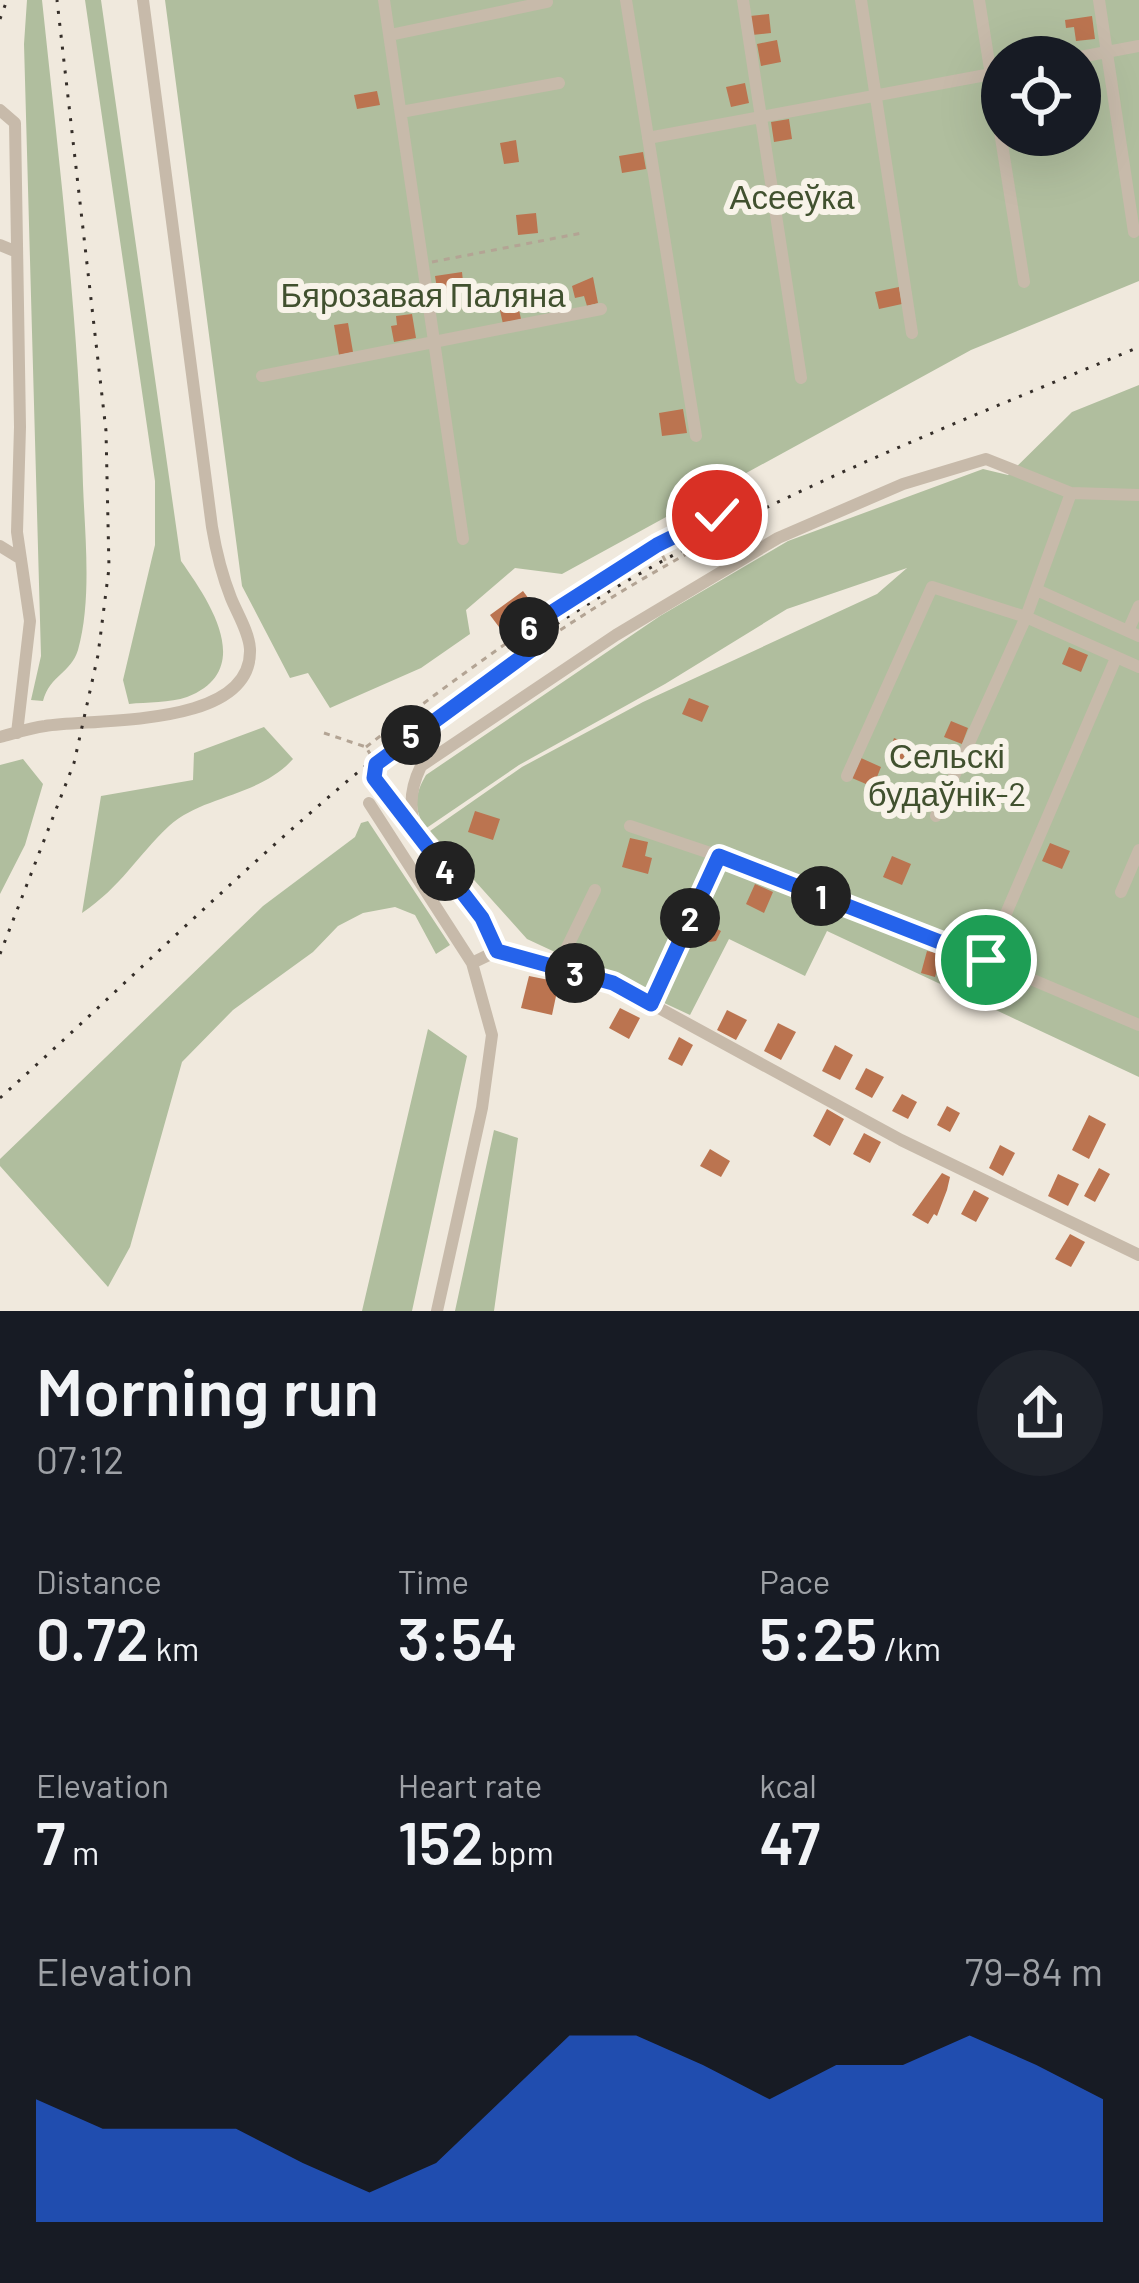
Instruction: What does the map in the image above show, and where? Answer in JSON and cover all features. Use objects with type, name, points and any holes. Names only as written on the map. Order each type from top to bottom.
[{"type":"street","points":[[0,737],[195,708],[228,693],[247,668],[248,639],[224,579],[212,526],[143,0]]},
{"type":"street","points":[[384,0],[463,539]]},
{"type":"street","points":[[626,0],[696,436]]},
{"type":"street","points":[[743,0],[801,378]]},
{"type":"street","points":[[861,0],[912,333]]},
{"type":"street","points":[[979,0],[987,36]]},
{"type":"street","points":[[1099,0],[1134,232]]},
{"type":"street","points":[[390,34],[547,2]]},
{"type":"street","points":[[1101,53],[1139,46]]},
{"type":"street","points":[[648,138],[981,76]]},
{"type":"street","points":[[401,112],[559,83]]},
{"type":"street","points":[[0,110],[16,122],[21,559],[30,621],[17,733]]},
{"type":"street","points":[[1007,156],[1024,282]]},
{"type":"street","points":[[0,245],[17,252]]},
{"type":"street","points":[[262,376],[601,310]]},
{"type":"street","points":[[497,951],[482,918],[422,842],[408,812],[410,790],[422,766],[616,634],[778,538],[903,484],[986,459],[1071,493],[1139,495]]},
{"type":"street","points":[[936,816],[1039,592],[1071,493]]},
{"type":"street","points":[[0,546],[21,559]]},
{"type":"street","points":[[847,776],[932,587],[1026,617],[1139,667]]},
{"type":"street","points":[[1039,592],[1133,633],[1139,606]]},
{"type":"street","points":[[986,960],[1116,658]]},
{"type":"street","points":[[369,802],[472,963],[489,1017],[492,1056],[437,1311]]},
{"type":"street","points":[[630,826],[986,960],[1139,1025]]},
{"type":"street","points":[[1121,892],[1139,850]]},
{"type":"street","points":[[651,1004],[719,856]]},
{"type":"street","points":[[557,968],[595,890]]},
{"type":"street","points":[[472,963],[497,951],[613,983],[901,1140],[1139,1255]]},
{"type":"path","points":[[424,263],[582,233]]},
{"type":"path","points":[[366,747],[524,630],[657,545],[717,515]]},
{"type":"path","points":[[376,764],[534,648],[667,564],[724,534]]},
{"type":"path","points":[[657,545],[667,564]]},
{"type":"path","points":[[524,630],[534,648]]},
{"type":"path","points":[[324,733],[366,747],[376,764],[369,802]]},
{"type":"path","points":[[374,778],[422,842]]},
{"type":"green space","points":[[27,0],[42,0],[61,182],[77,364],[86,568],[78,650],[43,701],[31,700],[41,656],[24,44]]},
{"type":"green space","points":[[85,0],[101,0],[181,561],[221,634],[219,670],[208,685],[187,697],[166,701],[129,704],[123,680],[155,545],[155,481]]},
{"type":"green space","points":[[165,0],[1139,0],[1139,281],[971,350],[562,574],[515,568],[466,610],[470,634],[421,668],[330,708],[308,673],[290,678],[242,586]]},
{"type":"green space","name":"Сельскі будаўнік-2","points":[[1139,385],[1139,1077],[827,931],[805,976],[729,939],[690,1015],[527,939],[430,831],[522,767],[643,702],[877,594],[907,568],[787,609],[519,765],[425,829],[417,802],[426,775],[660,616],[788,541],[983,469],[1008,475],[1072,412]]},
{"type":"green space","points":[[264,727],[293,759],[264,781],[198,808],[169,826],[82,913],[101,796],[193,780],[194,753]]},
{"type":"green space","points":[[23,759],[43,784],[25,845],[0,894],[0,765]]},
{"type":"green space","points":[[368,821],[450,945],[436,954],[415,915],[395,907],[363,913],[338,926],[313,952],[233,1010],[182,1062],[130,1247],[108,1287],[0,1166],[0,1159],[263,906],[355,837],[361,823]]},
{"type":"green space","points":[[428,1029],[467,1056],[412,1311],[362,1311]]},
{"type":"green space","points":[[494,1130],[518,1138],[494,1311],[455,1311]]},
{"type":"building","points":[[769,14],[771,33],[752,35],[750,16]]},
{"type":"building","points":[[1092,16],[1095,36],[1075,36],[1074,27],[1066,28],[1065,20]]},
{"type":"building","points":[[777,40],[781,62],[761,66],[757,44]]},
{"type":"building","points":[[745,83],[749,103],[731,107],[726,87]]},
{"type":"building","points":[[377,91],[380,105],[357,109],[354,95]]},
{"type":"building","points":[[789,119],[792,139],[774,142],[771,122]]},
{"type":"building","points":[[516,140],[519,162],[504,164],[500,143]]},
{"type":"building","points":[[643,152],[646,169],[622,173],[619,156]]},
{"type":"building","points":[[536,213],[538,233],[518,235],[516,215]]},
{"type":"building","points":[[462,272],[464,291],[438,295],[435,276]]},
{"type":"building","points":[[593,277],[598,303],[587,306],[584,296],[575,298],[572,286]]},
{"type":"building","points":[[899,287],[902,304],[879,309],[875,292]]},
{"type":"building","points":[[517,301],[521,319],[503,324],[499,306]]},
{"type":"building","points":[[412,314],[416,338],[394,342],[391,326],[397,325],[396,316]]},
{"type":"building","points":[[348,323],[353,352],[339,355],[334,325]]},
{"type":"building","points":[[683,409],[687,433],[662,436],[659,413]]},
{"type":"building","points":[[523,591],[532,603],[499,627],[490,615]]},
{"type":"building","points":[[1069,647],[1088,655],[1081,672],[1062,664]]},
{"type":"building","points":[[689,698],[709,706],[702,722],[682,714]]},
{"type":"building","points":[[951,721],[968,728],[962,744],[944,737]]},
{"type":"building","points":[[894,738],[909,744],[901,765],[886,760]]},
{"type":"building","points":[[861,758],[881,767],[873,787],[852,778]]},
{"type":"building","points":[[475,811],[500,819],[493,840],[468,832]]},
{"type":"building","points":[[630,838],[648,842],[645,856],[652,858],[648,874],[622,867]]},
{"type":"building","points":[[1050,843],[1070,851],[1062,869],[1042,861]]},
{"type":"building","points":[[892,856],[911,864],[902,885],[883,877]]},
{"type":"building","points":[[755,884],[773,892],[764,913],[746,904]]},
{"type":"building","points":[[709,912],[720,918],[715,928],[721,931],[716,941],[709,942],[694,935]]},
{"type":"building","points":[[927,951],[941,954],[935,977],[921,973]]},
{"type":"building","points":[[529,976],[559,982],[552,1015],[521,1008]]},
{"type":"building","points":[[620,1008],[640,1018],[629,1039],[609,1028]]},
{"type":"building","points":[[727,1010],[747,1020],[736,1040],[717,1030]]},
{"type":"building","points":[[778,1023],[796,1032],[781,1060],[764,1051]]},
{"type":"building","points":[[679,1037],[693,1045],[682,1066],[668,1059]]},
{"type":"building","points":[[835,1045],[853,1055],[840,1080],[822,1071]]},
{"type":"building","points":[[866,1068],[884,1077],[872,1098],[855,1089]]},
{"type":"building","points":[[902,1094],[917,1102],[908,1119],[892,1111]]},
{"type":"building","points":[[947,1106],[960,1113],[950,1132],[937,1125]]},
{"type":"building","points":[[827,1109],[844,1119],[830,1146],[813,1136]]},
{"type":"building","points":[[1089,1115],[1106,1124],[1089,1159],[1072,1150]]},
{"type":"building","points":[[864,1133],[881,1142],[870,1163],[853,1154]]},
{"type":"building","points":[[1000,1145],[1015,1153],[1003,1176],[989,1168]]},
{"type":"building","points":[[710,1149],[730,1161],[721,1177],[700,1166]]},
{"type":"building","points":[[1099,1168],[1110,1174],[1095,1202],[1084,1196]]},
{"type":"building","points":[[942,1173],[950,1177],[947,1190],[937,1216],[928,1224],[912,1215]]},
{"type":"building","points":[[1058,1174],[1079,1184],[1068,1206],[1048,1196]]},
{"type":"building","points":[[974,1190],[989,1198],[976,1222],[961,1214]]},
{"type":"building","points":[[1070,1234],[1085,1242],[1071,1267],[1055,1259]]},
{"type":"railway","points":[[0,19],[7,0]]},
{"type":"railway","points":[[0,954],[74,763],[98,655],[109,568],[106,431],[57,0]]},
{"type":"railway","points":[[0,1098],[321,803],[528,643],[600,597],[749,516],[1139,347]]},
{"type":"route","points":[[717,515],[657,545],[524,630],[534,648],[376,764],[374,778],[482,918],[497,951],[613,983],[651,1004],[719,856],[986,960]]},
{"type":"park label","name":"Асееўка","points":[[792,196]]},
{"type":"park label","name":"Бярозавая Паляна","points":[[423,294]]}]
